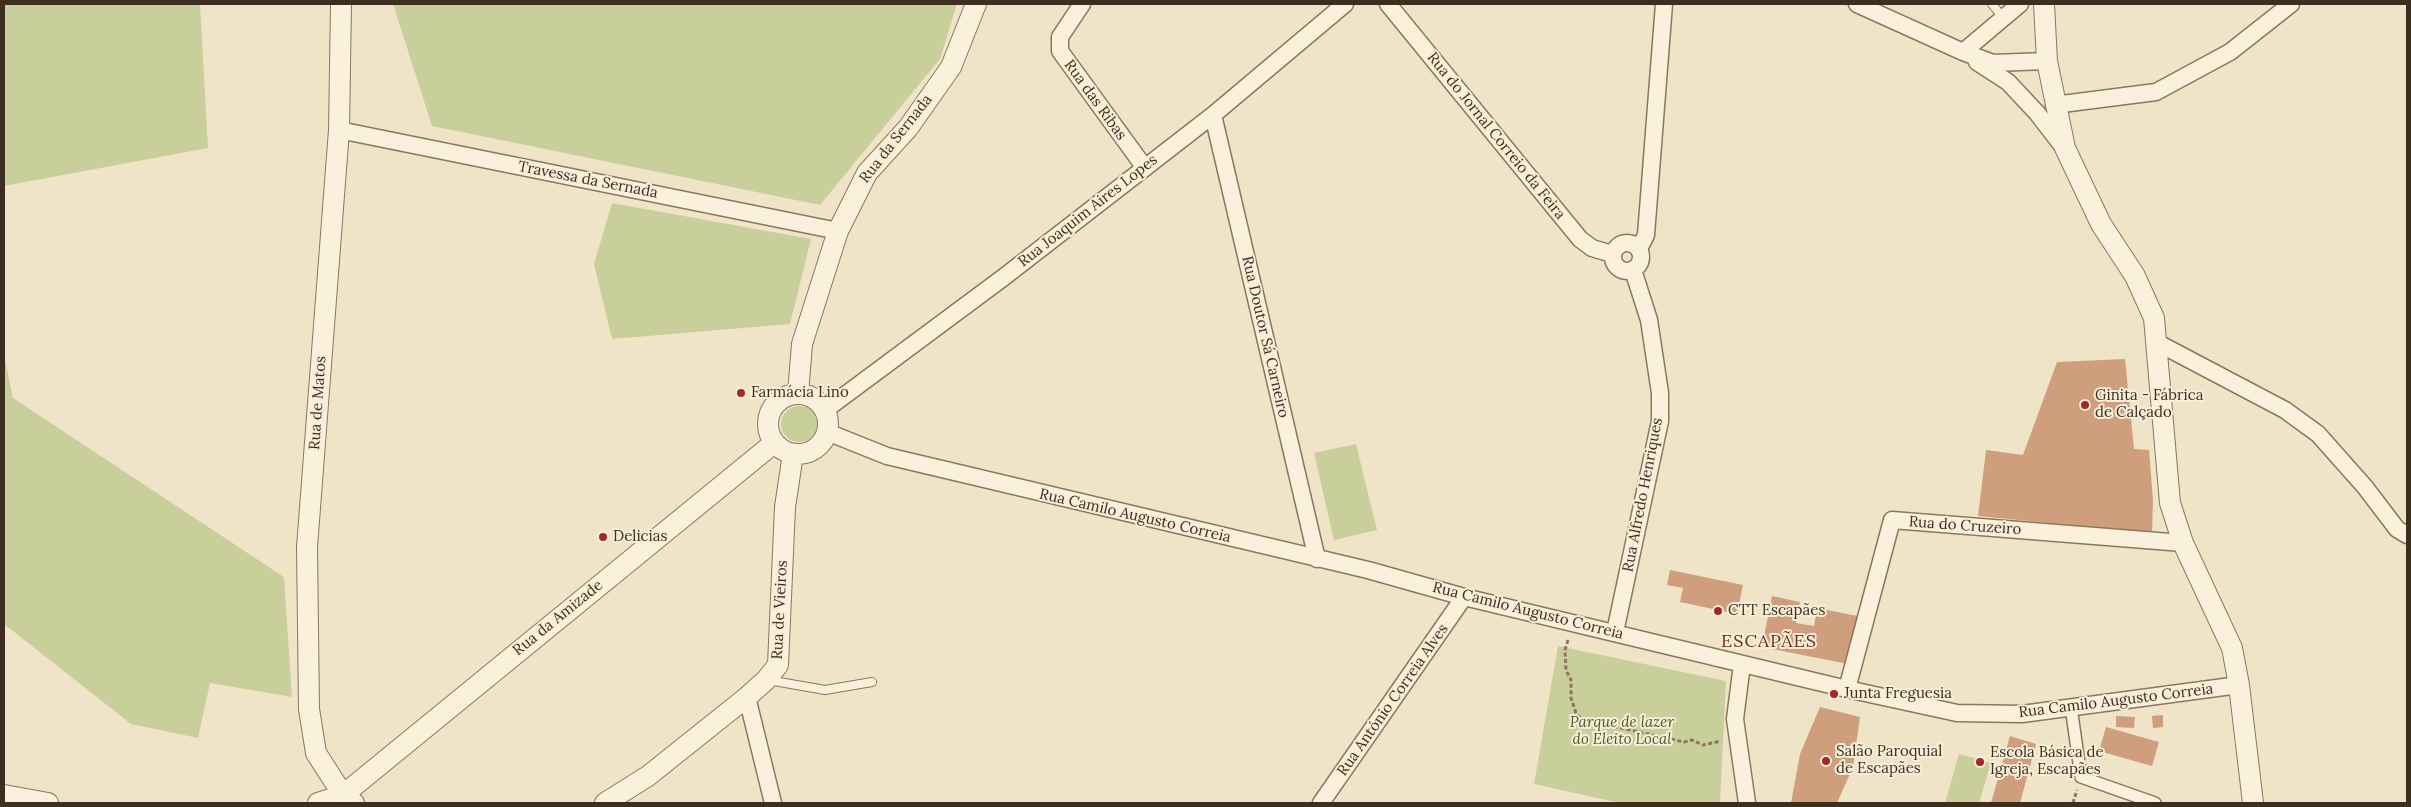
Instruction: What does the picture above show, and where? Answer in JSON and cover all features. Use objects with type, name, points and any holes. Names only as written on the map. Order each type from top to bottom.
[{"type":"street","name":"Rua de Matos","points":[[341,4],[339,130],[307,547],[309,709],[311,731],[316,753],[349,799]]},
{"type":"street","name":"Rua da Sernada","points":[[798,394],[802,344],[838,231],[867,172],[908,128],[951,68],[976,4]]},
{"type":"street","name":"Rua das Ribas","points":[[1082,4],[1060,37],[1060,51],[1066,63],[1144,168]]},
{"type":"street","name":"Rua Joaquim Aires Lopes","points":[[825,410],[1213,115],[1345,4]]},
{"type":"street","name":"Rua do Jornal Correio da Feira","points":[[1388,4],[1580,240],[1592,248],[1612,254]]},
{"type":"street","points":[[1639,249],[1646,235],[1664,4]]},
{"type":"street","points":[[1857,4],[1963,52],[1993,63],[2047,61]]},
{"type":"street","points":[[1963,52],[2004,20],[2020,4]]},
{"type":"street","points":[[2044,4],[2047,61],[2054,105],[2064,148]]},
{"type":"street","points":[[2054,105],[2156,92],[2230,52],[2291,4]]},
{"type":"street","points":[[1963,52],[2008,82],[2037,113],[2064,148],[2101,224],[2135,276],[2154,318],[2170,503],[2183,543],[2232,648],[2239,685],[2253,803]]},
{"type":"street","name":"Rua Doutor Sá Carneiro","points":[[1213,115],[1317,559]]},
{"type":"street","name":"Travessa da Sernada","points":[[339,130],[838,231]]},
{"type":"street","points":[[1626,242],[1639,249],[1641,253],[1640,263],[1632,270],[1625,272],[1616,268],[1612,254],[1617,246],[1626,242]]},
{"type":"street","name":"Rua Alfredo Henriques","points":[[1615,632],[1660,421],[1660,393],[1649,320],[1632,270]]},
{"type":"street","points":[[2156,342],[2285,410],[2318,434],[2365,486],[2397,529],[2407,535]]},
{"type":"street","points":[[798,394],[814,398],[825,410],[829,425],[818,447],[810,452],[793,454],[786,452],[774,443],[768,425],[773,407],[788,396],[798,394]]},
{"type":"street","name":"Rua Camilo Augusto Correia","points":[[827,432],[887,456],[1368,570],[1464,597],[1742,664],[1957,713],[2022,714],[2239,685]]},
{"type":"street","name":"Rua da Amizade","points":[[349,799],[774,443]]},
{"type":"street","name":"Rua de Vieiros","points":[[605,803],[648,776],[747,697],[766,680],[778,665],[784,508],[793,454]]},
{"type":"street","name":"Rua do Cruzeiro","points":[[1847,689],[1892,520],[2183,543]]},
{"type":"street","name":"Rua António Correia Alves","points":[[1321,803],[1464,597]]},
{"type":"street","points":[[1742,664],[1735,719],[1747,803]]},
{"type":"street","points":[[747,697],[773,803]]},
{"type":"street","points":[[2071,707],[2081,777],[2156,803]]},
{"type":"street","points":[[4,795],[48,803]]},
{"type":"street","points":[[318,803],[349,799]]},
{"type":"lane","points":[[1992,4],[2004,20]]},
{"type":"lane","points":[[766,680],[825,690],[872,682]]},
{"type":"path","points":[[1572,622],[1565,650],[1566,670],[1571,680],[1571,698],[1576,713],[1581,719],[1684,742],[1692,740],[1703,745],[1715,741],[1739,743]]},
{"type":"green space","points":[[4,4],[200,4],[208,148],[4,186]]},
{"type":"green space","points":[[393,4],[957,4],[940,59],[820,205],[432,126]]},
{"type":"green space","points":[[612,203],[811,239],[790,324],[612,339],[594,264]]},
{"type":"green space","points":[[4,355],[13,398],[284,577],[292,697],[210,683],[198,738],[131,724],[4,624]]},
{"type":"green space","points":[[799,406],[806,407],[812,411],[816,417],[816,431],[812,437],[806,441],[799,442],[792,441],[786,437],[782,431],[781,424],[782,417],[786,411],[792,407]]},
{"type":"green space","points":[[1356,444],[1377,530],[1334,540],[1314,453]]},
{"type":"green space","name":"Parque de lazer do Eleito Local","points":[[1558,646],[1726,681],[1720,803],[1620,803],[1534,784]]},
{"type":"green space","points":[[1959,754],[1991,763],[1979,803],[1945,803]]},
{"type":"building","name":"Ginita - Fábrica de Calçado","points":[[2125,359],[2134,449],[2149,450],[2153,500],[2152,533],[1978,516],[1986,450],[2023,455],[2057,362]]},
{"type":"building","points":[[1670,570],[1743,585],[1737,614],[1680,602],[1683,588],[1667,585]]},
{"type":"building","points":[[1772,596],[1800,602],[1796,623],[1814,626],[1817,608],[1858,616],[1848,664],[1762,647]]},
{"type":"building","name":"Salão Paroquial de Escapães","points":[[1820,707],[1860,717],[1853,767],[1837,803],[1791,803],[1800,754]]},
{"type":"building","points":[[2163,715],[2163,727],[2153,728],[2152,716]]},
{"type":"building","points":[[2116,716],[2135,717],[2134,728],[2116,727]]},
{"type":"building","points":[[2106,727],[2159,742],[2152,766],[2099,751]]},
{"type":"building","name":"Escola Básica de Igreja, Escapães","points":[[2010,736],[2036,744],[2020,803],[1991,803]]},
{"type":"place","name":"Farmácia Lino","points":[[741,393]]},
{"type":"place","name":"Ginita - Fábrica de Calçado","points":[[2085,405]]},
{"type":"place","name":"Delicias","points":[[603,537]]},
{"type":"place","name":"CTT Escapães","points":[[1718,611]]},
{"type":"place","name":"Junta Freguesia","points":[[1834,694]]},
{"type":"place","name":"Salão Paroquial de Escapães","points":[[1826,761]]},
{"type":"place","name":"Escola Básica de Igreja, Escapães","points":[[1980,762]]},
{"type":"district","name":"ESCAPÃES","points":[[1769,642]]}]
